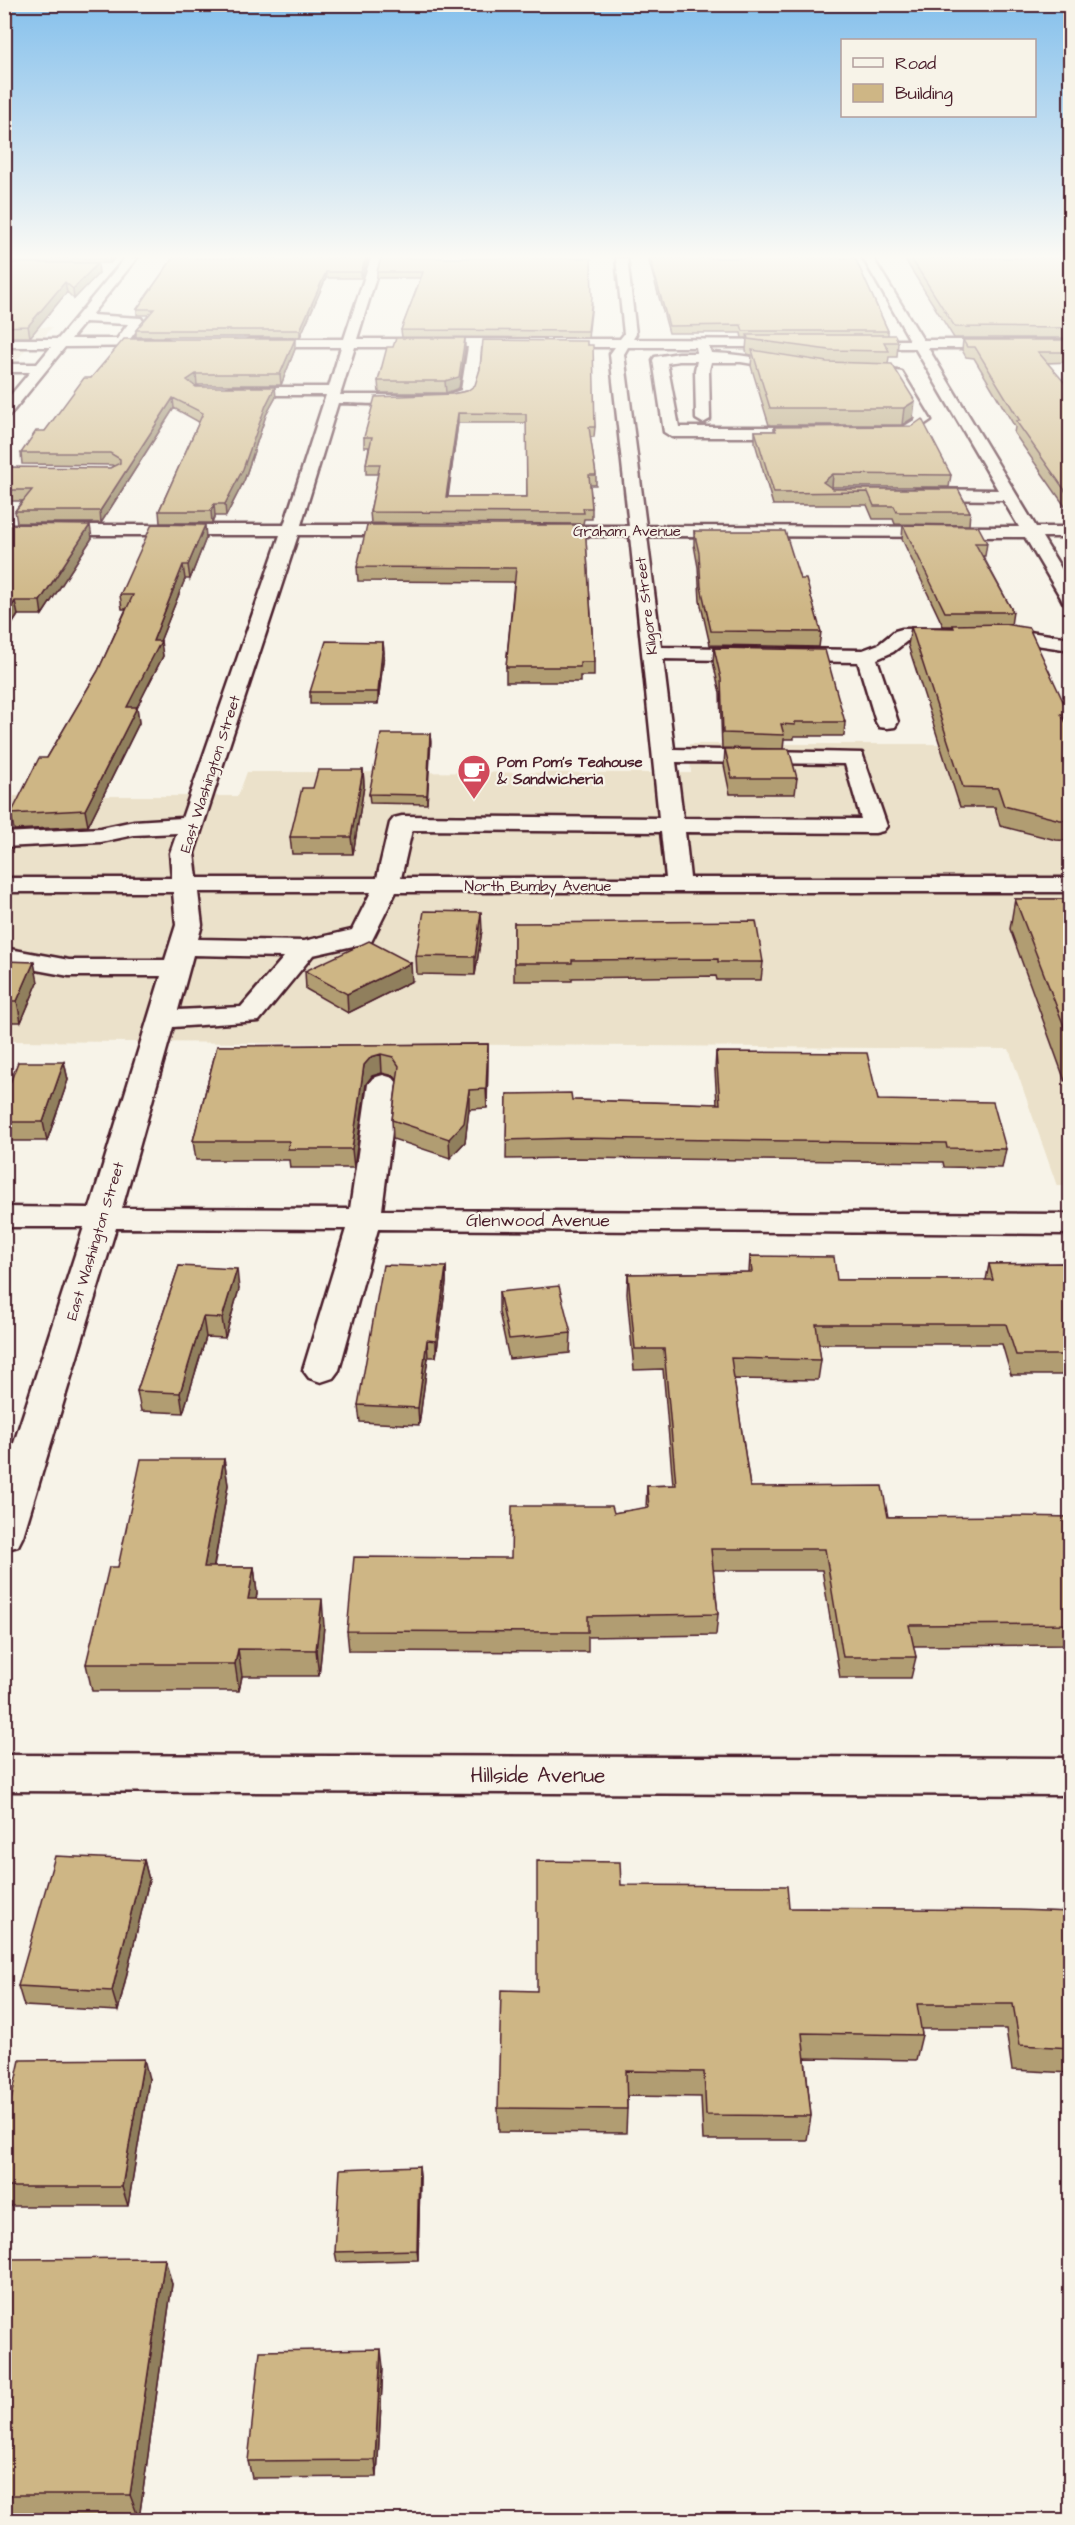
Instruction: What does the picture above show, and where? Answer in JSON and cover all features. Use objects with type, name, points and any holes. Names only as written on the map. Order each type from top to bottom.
[{"type":"street","points":[[4,412],[33,376]]},
{"type":"street","name":"East Washington Street","points":[[4,1536],[103,1217],[189,925],[182,853],[291,529],[338,376]]},
{"type":"street","points":[[220,391],[446,399],[463,396],[468,392],[470,376]]},
{"type":"street","name":"Kilgore Street","points":[[619,376],[637,531],[633,552],[651,654],[679,886]]},
{"type":"street","points":[[663,376],[672,432],[906,432],[935,420]]},
{"type":"street","points":[[702,376],[703,419]]},
{"type":"street","points":[[898,376],[935,420]]},
{"type":"street","points":[[939,376],[1071,598]]},
{"type":"street","points":[[688,432],[689,424],[703,419],[967,421]]},
{"type":"street","points":[[903,494],[1010,495]]},
{"type":"street","points":[[4,530],[434,530]]},
{"type":"street","name":"Graham Avenue","points":[[518,531],[1071,532]]},
{"type":"street","points":[[794,532],[799,550]]},
{"type":"street","points":[[283,551],[307,551]]},
{"type":"street","points":[[651,654],[866,656],[886,648],[902,635],[1002,634],[1071,644]]},
{"type":"street","points":[[866,656],[887,722]]},
{"type":"street","points":[[4,956],[69,968],[304,949],[362,936],[387,886],[402,823],[875,826],[854,758],[663,755]]},
{"type":"street","points":[[4,840],[101,835],[134,828],[192,825]]},
{"type":"street","name":"North Bumby Avenue","points":[[4,885],[1071,885]]},
{"type":"street","points":[[161,1019],[249,1015],[304,949]]},
{"type":"street","points":[[321,1371],[365,1219],[383,1084]]},
{"type":"street","name":"Glenwood Avenue","points":[[4,1217],[1071,1224]]},
{"type":"street","name":"Hillside Avenue","points":[[4,1773],[1071,1777]]},
{"type":"shaded area","points":[[689,744],[1070,744],[1070,1186],[1057,1186],[1009,1049],[5,1041],[5,796],[238,796],[247,772],[691,773]]},
{"type":"building","points":[[93,376],[193,376],[187,380],[196,387],[275,387],[266,405],[243,469],[225,504],[214,504],[211,511],[159,511],[203,413],[173,398],[100,511],[15,511],[32,490],[8,490],[11,486],[4,486],[4,475],[10,467],[110,468],[120,463],[120,459],[110,453],[21,453],[36,431],[45,431],[84,378]]},
{"type":"building","points":[[379,376],[459,376],[445,381],[378,381]]},
{"type":"building","points":[[478,376],[594,376],[595,427],[589,427],[596,475],[589,475],[592,508],[583,508],[584,513],[370,512],[380,464],[366,464],[372,437],[364,437],[375,397],[452,394],[467,391],[475,385]],"holes":[[[458,413],[526,414],[527,497],[446,497]]]},
{"type":"building","points":[[760,376],[899,376],[915,401],[904,408],[770,408]]},
{"type":"building","points":[[993,376],[1059,376],[1071,390],[1071,499],[1016,421],[1020,421]]},
{"type":"building","points":[[922,419],[951,475],[833,474],[823,482],[833,489],[958,489],[970,512],[897,512],[894,506],[874,506],[868,492],[774,493],[755,431],[776,431],[774,427],[912,426]]},
{"type":"building","points":[[4,524],[90,525],[40,601],[15,601],[4,619]]},
{"type":"building","points":[[152,524],[205,525],[188,565],[183,565],[153,641],[161,641],[127,707],[137,707],[85,810],[11,814],[39,758],[47,758],[98,671],[133,595],[120,595]]},
{"type":"building","points":[[367,525],[585,525],[594,662],[580,662],[580,667],[506,667],[516,568],[357,567]]},
{"type":"building","points":[[903,525],[978,526],[987,543],[975,543],[1013,612],[945,612]]},
{"type":"building","points":[[694,531],[785,531],[800,579],[806,579],[821,632],[711,631],[701,587],[699,553]]},
{"type":"building","points":[[1005,624],[1029,628],[1069,714],[1061,714],[1071,731],[1071,820],[1060,820],[1004,806],[998,788],[963,787],[911,627],[954,628],[953,625]]},
{"type":"building","points":[[326,641],[383,642],[378,692],[310,692]]},
{"type":"building","points":[[714,648],[825,650],[845,722],[781,724],[784,735],[723,733],[721,679]]},
{"type":"building","points":[[381,734],[430,734],[427,795],[369,794]]},
{"type":"building","points":[[725,749],[789,749],[797,778],[732,778]]},
{"type":"building","points":[[318,770],[363,770],[351,837],[290,837],[302,788],[313,788]]},
{"type":"building","points":[[1015,899],[1071,899],[1071,1044]]},
{"type":"building","points":[[424,911],[481,912],[475,957],[416,956]]},
{"type":"building","points":[[756,921],[763,962],[718,962],[718,959],[572,960],[572,963],[514,963],[514,923]]},
{"type":"building","points":[[369,941],[411,963],[347,994],[305,971]]},
{"type":"building","points":[[4,961],[34,962],[17,1001],[4,1001]]},
{"type":"building","points":[[488,1044],[486,1089],[469,1090],[464,1123],[449,1139],[392,1120],[399,1066],[393,1057],[381,1054],[371,1057],[364,1065],[352,1149],[288,1149],[289,1141],[193,1141],[217,1046]]},
{"type":"building","points":[[716,1052],[867,1053],[878,1100],[993,1102],[1006,1149],[947,1148],[946,1143],[573,1138],[506,1140],[507,1094],[571,1093],[572,1100],[720,1104]]},
{"type":"building","points":[[18,1062],[64,1062],[43,1122],[4,1122],[4,1083],[10,1083]]},
{"type":"building","points":[[750,1256],[834,1257],[837,1280],[993,1280],[989,1264],[1071,1263],[1071,1355],[1016,1355],[1006,1324],[816,1324],[821,1360],[731,1358],[750,1487],[882,1486],[888,1517],[1071,1517],[1071,1624],[909,1625],[916,1657],[843,1657],[825,1549],[711,1549],[718,1614],[588,1616],[588,1632],[347,1631],[354,1557],[511,1558],[512,1506],[612,1506],[614,1513],[649,1507],[647,1486],[676,1485],[664,1349],[635,1349],[628,1274],[752,1272]]},
{"type":"building","points":[[383,1265],[446,1267],[436,1341],[427,1340],[418,1408],[358,1405]]},
{"type":"building","points":[[179,1266],[237,1269],[222,1318],[203,1317],[180,1393],[137,1391]]},
{"type":"building","points":[[559,1286],[571,1333],[509,1339],[499,1292]]},
{"type":"building","points":[[141,1459],[224,1459],[204,1567],[254,1567],[248,1599],[322,1599],[316,1650],[238,1649],[235,1664],[86,1664],[109,1567],[118,1567]]},
{"type":"building","points":[[55,1856],[144,1860],[112,1991],[18,1986]]},
{"type":"building","points":[[537,1861],[620,1862],[621,1885],[787,1886],[789,1908],[1071,1912],[1071,2048],[1020,2045],[1013,2004],[917,2004],[922,2035],[802,2033],[811,2116],[706,2115],[704,2072],[626,2071],[627,2109],[498,2108],[501,1990],[537,1991]]},
{"type":"building","points":[[144,2059],[122,2187],[4,2187],[4,2132],[20,2060]]},
{"type":"building","points":[[419,2166],[417,2250],[335,2252],[340,2169]]},
{"type":"building","points":[[165,2258],[130,2495],[4,2495],[4,2259]]},
{"type":"building","points":[[381,2349],[375,2460],[248,2461],[260,2351]]},
{"type":"place","name":"Pom Pom's Teahouse & Sandwicheria","points":[[474,800]]}]
